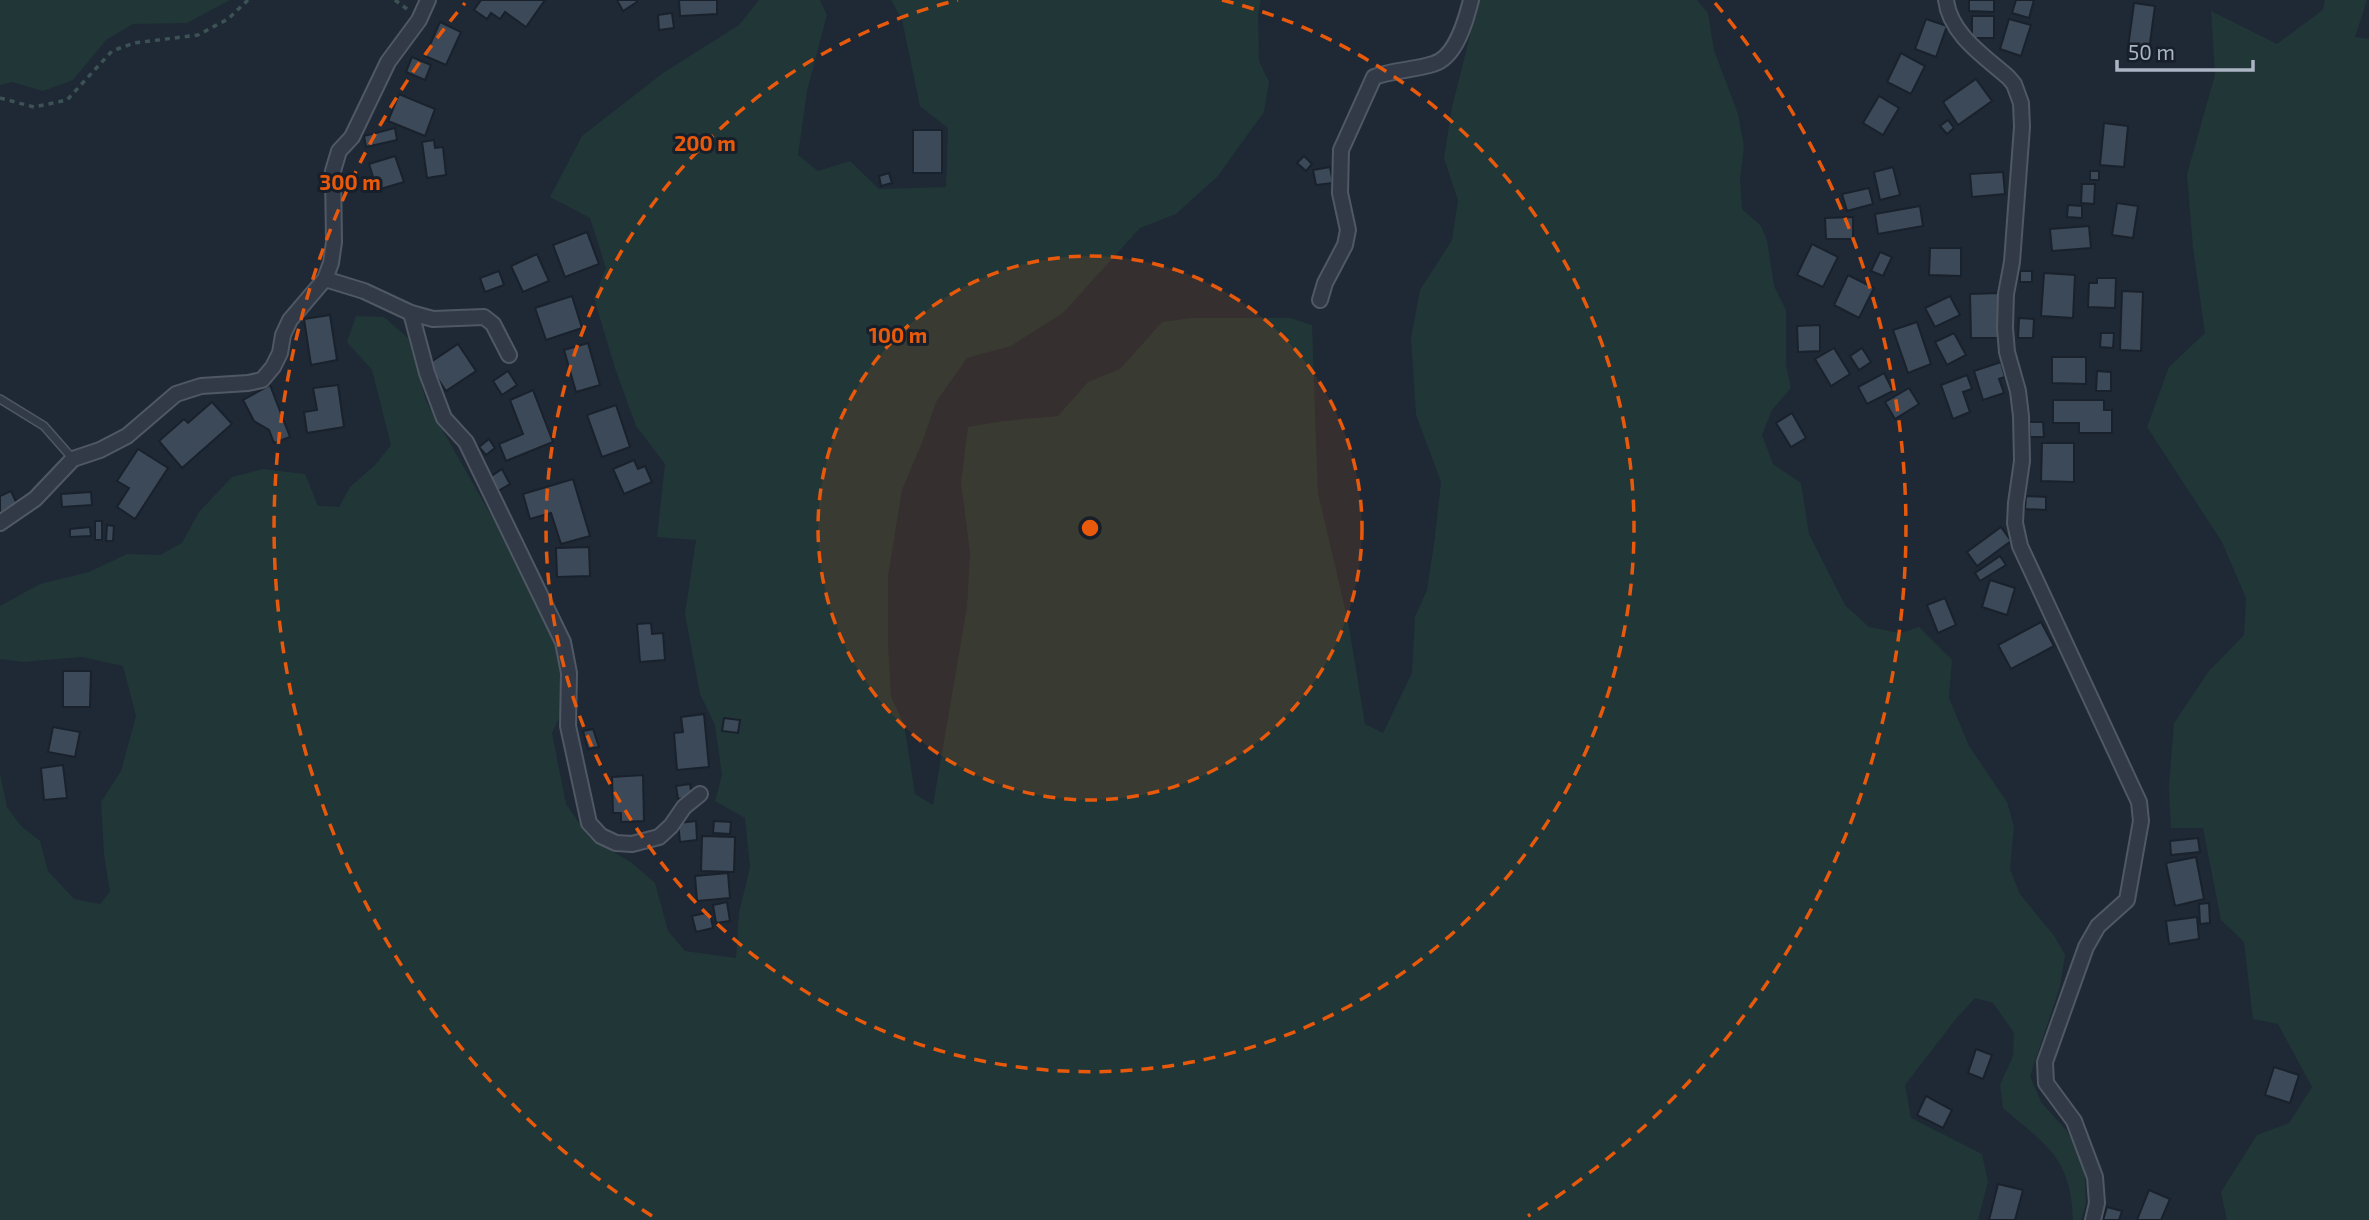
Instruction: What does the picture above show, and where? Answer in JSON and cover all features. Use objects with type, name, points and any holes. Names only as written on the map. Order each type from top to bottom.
[{"type":"street","points":[[0,523],[35,499],[74,459],[127,436],[176,394],[201,386],[261,380],[274,366],[290,320],[325,279],[331,263],[334,242],[333,171],[339,151],[352,136],[388,62],[419,19],[428,0]]},
{"type":"street","points":[[1320,300],[1325,283],[1345,245],[1348,230],[1340,193],[1341,150],[1365,91],[1374,77],[1389,71],[1437,64],[1454,47],[1465,23],[1471,0]]},
{"type":"street","points":[[1946,0],[1958,31],[2008,76],[2021,103],[2015,237],[2006,294],[2005,328],[2007,352],[2018,391],[2021,416],[2021,461],[2015,503],[2015,523],[2020,546],[2139,802],[2141,821],[2127,900],[2098,926],[2086,947],[2045,1062],[2046,1083],[2074,1121],[2095,1177],[2097,1203],[2093,1220]]},
{"type":"street","points":[[325,279],[379,296],[411,313],[433,319],[484,317],[493,324],[509,355]]},
{"type":"street","points":[[411,313],[426,373],[444,418],[466,442],[563,642],[569,673],[568,726],[589,823],[601,836],[616,844],[632,845],[659,837],[671,826],[684,807],[700,794]]},
{"type":"lane","points":[[0,399],[44,426],[74,459]]},
{"type":"path","points":[[0,97],[34,107],[67,100],[112,51],[134,43],[198,35],[228,19],[248,0]]},
{"type":"green space","points":[[0,0],[230,0],[187,23],[133,24],[106,40],[73,80],[43,91],[12,82],[0,85]]},
{"type":"green space","points":[[759,0],[820,0],[827,15],[807,91],[798,155],[818,171],[850,161],[879,189],[946,187],[948,128],[920,106],[902,20],[891,0],[1261,0],[1258,15],[1259,61],[1269,82],[1264,112],[1217,177],[1176,214],[1140,228],[1063,313],[1011,346],[967,358],[936,402],[902,490],[888,576],[891,697],[904,724],[915,794],[933,805],[967,607],[970,553],[961,482],[968,427],[1058,416],[1088,382],[1120,369],[1162,322],[1191,318],[1290,318],[1312,325],[1318,493],[1348,621],[1365,724],[1383,733],[1412,673],[1415,617],[1427,590],[1435,537],[1441,482],[1416,415],[1411,338],[1420,290],[1452,240],[1458,200],[1444,158],[1452,107],[1479,0],[1697,0],[1708,13],[1714,50],[1738,114],[1744,147],[1740,179],[1742,209],[1761,226],[1767,240],[1774,286],[1786,310],[1786,365],[1791,388],[1772,410],[1762,435],[1773,464],[1801,483],[1809,534],[1845,605],[1869,627],[1900,633],[1919,627],[1952,660],[1949,698],[1969,746],[2007,802],[2014,826],[2010,869],[2020,894],[2055,937],[2065,955],[2060,986],[2030,1076],[2041,1102],[2066,1130],[2084,1161],[2086,1203],[2081,1220],[2073,1220],[2067,1181],[2053,1154],[2003,1108],[2000,1085],[2013,1056],[2014,1033],[1993,1003],[1975,998],[1905,1085],[1911,1118],[1982,1154],[1988,1182],[1978,1220],[0,1220],[0,774],[7,807],[21,826],[40,841],[48,871],[74,899],[100,904],[110,892],[104,854],[101,802],[121,771],[136,716],[123,666],[82,657],[23,662],[0,659],[0,606],[40,584],[89,572],[127,554],[160,555],[182,543],[199,512],[232,477],[263,469],[305,474],[318,506],[339,507],[350,487],[375,465],[391,445],[372,370],[347,342],[356,316],[384,317],[408,338],[426,401],[504,538],[564,659],[570,695],[552,733],[566,804],[589,837],[632,863],[655,883],[668,931],[685,951],[736,958],[739,913],[750,867],[745,818],[715,801],[722,775],[715,725],[700,694],[685,614],[696,540],[657,537],[665,464],[636,426],[615,368],[594,298],[606,268],[590,218],[550,197],[582,136],[663,73],[739,25]]},
{"type":"green space","points":[[2325,0],[2367,0],[2355,37],[2369,39],[2369,1220],[2227,1220],[2221,1192],[2257,1135],[2289,1123],[2312,1087],[2278,1024],[2253,1019],[2244,942],[2221,920],[2203,828],[2171,828],[2169,786],[2174,723],[2209,671],[2244,635],[2246,598],[2222,542],[2147,427],[2169,367],[2205,333],[2193,248],[2187,174],[2215,75],[2211,11],[2277,44],[2323,10]]},
{"type":"building","points":[[481,0],[545,0],[526,27],[505,12],[500,19],[491,13],[487,19],[474,10]]},
{"type":"building","points":[[617,0],[636,0],[637,2],[623,11]]},
{"type":"building","points":[[679,0],[717,0],[717,14],[680,16]]},
{"type":"building","points":[[1969,0],[1994,0],[1994,12],[1969,11]]},
{"type":"building","points":[[2016,0],[2034,0],[2029,18],[2012,13]]},
{"type":"building","points":[[2134,3],[2155,6],[2148,58],[2127,55]]},
{"type":"building","points":[[672,13],[674,28],[659,30],[658,15]]},
{"type":"building","points":[[1972,16],[1994,16],[1994,38],[1972,38]]},
{"type":"building","points":[[1926,19],[1947,26],[1936,57],[1915,49]]},
{"type":"building","points":[[2009,19],[2031,25],[2021,56],[2000,49]]},
{"type":"building","points":[[440,22],[461,32],[446,65],[425,56]]},
{"type":"building","points":[[1901,53],[1925,66],[1911,94],[1887,82]]},
{"type":"building","points":[[412,57],[431,65],[425,80],[406,72]]},
{"type":"building","points":[[1976,79],[1992,101],[1958,125],[1943,102]]},
{"type":"building","points":[[399,94],[435,109],[425,136],[388,121]]},
{"type":"building","points":[[1879,96],[1899,108],[1883,135],[1863,123]]},
{"type":"building","points":[[1948,120],[1954,128],[1947,134],[1940,126]]},
{"type":"building","points":[[2104,123],[2128,126],[2124,167],[2100,165]]},
{"type":"building","points":[[395,128],[397,140],[366,147],[364,136]]},
{"type":"building","points":[[913,130],[942,130],[942,173],[913,173]]},
{"type":"building","points":[[434,140],[435,148],[443,147],[446,175],[427,178],[422,142]]},
{"type":"building","points":[[395,156],[404,182],[377,190],[369,164]]},
{"type":"building","points":[[1304,156],[1312,164],[1306,171],[1297,163]]},
{"type":"building","points":[[1330,167],[1333,183],[1316,185],[1313,170]]},
{"type":"building","points":[[1893,167],[1900,195],[1880,200],[1874,172]]},
{"type":"building","points":[[2090,171],[2099,171],[2099,180],[2090,180]]},
{"type":"building","points":[[2003,172],[2005,194],[1972,197],[1970,174]]},
{"type":"building","points":[[889,173],[892,183],[881,186],[879,176]]},
{"type":"building","points":[[2082,184],[2095,184],[2094,204],[2081,203]]},
{"type":"building","points":[[1869,188],[1873,204],[1847,211],[1842,194]]},
{"type":"building","points":[[2117,203],[2138,206],[2133,238],[2112,235]]},
{"type":"building","points":[[2068,205],[2082,206],[2082,218],[2067,217]]},
{"type":"building","points":[[1920,206],[1923,226],[1878,234],[1875,214]]},
{"type":"building","points":[[1853,217],[1853,239],[1826,239],[1825,218]]},
{"type":"building","points":[[2089,226],[2091,248],[2052,251],[2050,229]]},
{"type":"building","points":[[587,232],[599,264],[565,277],[553,245]]},
{"type":"building","points":[[1812,244],[1838,257],[1823,287],[1797,275]]},
{"type":"building","points":[[1930,248],[1961,248],[1961,276],[1929,275]]},
{"type":"building","points":[[1880,252],[1892,257],[1883,276],[1871,271]]},
{"type":"building","points":[[537,254],[549,281],[523,292],[511,266]]},
{"type":"building","points":[[499,271],[504,285],[485,292],[480,278]]},
{"type":"building","points":[[2020,271],[2032,271],[2032,282],[2020,282]]},
{"type":"building","points":[[2044,273],[2075,275],[2073,318],[2041,316]]},
{"type":"building","points":[[1848,275],[1874,288],[1859,318],[1834,305]]},
{"type":"building","points":[[2097,278],[2116,278],[2115,308],[2088,307],[2089,283],[2097,283]]},
{"type":"building","points":[[2122,291],[2143,292],[2141,351],[2120,350]]},
{"type":"building","points":[[1999,293],[2000,338],[1971,338],[1970,294]]},
{"type":"building","points":[[572,296],[582,328],[546,340],[535,308]]},
{"type":"building","points":[[1950,296],[1960,315],[1935,327],[1925,308]]},
{"type":"building","points":[[330,315],[337,360],[311,365],[304,319]]},
{"type":"building","points":[[2019,318],[2034,319],[2033,338],[2018,338]]},
{"type":"building","points":[[1917,322],[1931,364],[1908,373],[1893,330]]},
{"type":"building","points":[[1820,325],[1820,351],[1798,352],[1797,326]]},
{"type":"building","points":[[1954,333],[1966,355],[1947,365],[1935,342]]},
{"type":"building","points":[[2101,333],[2114,333],[2113,348],[2100,347]]},
{"type":"building","points":[[588,343],[600,385],[576,392],[564,350]]},
{"type":"building","points":[[458,344],[476,371],[446,391],[428,364]]},
{"type":"building","points":[[1834,348],[1850,374],[1831,386],[1815,359]]},
{"type":"building","points":[[1862,348],[1871,362],[1859,370],[1850,356]]},
{"type":"building","points":[[2052,357],[2086,357],[2086,384],[2052,383]]},
{"type":"building","points":[[2001,362],[2005,377],[1999,379],[2004,393],[1983,400],[1974,371]]},
{"type":"building","points":[[508,371],[517,385],[502,395],[493,381]]},
{"type":"building","points":[[2097,371],[2111,372],[2111,391],[2096,391]]},
{"type":"building","points":[[1884,373],[1893,391],[1867,404],[1858,387]]},
{"type":"building","points":[[1967,375],[1972,389],[1963,392],[1970,412],[1953,419],[1941,385]]},
{"type":"building","points":[[270,385],[290,437],[274,443],[269,430],[254,421],[243,400]]},
{"type":"building","points":[[338,385],[344,427],[307,433],[304,412],[317,410],[313,388]]},
{"type":"building","points":[[1909,388],[1919,404],[1895,419],[1885,402]]},
{"type":"building","points":[[533,390],[553,442],[506,461],[499,444],[523,434],[510,400]]},
{"type":"building","points":[[2053,400],[2104,400],[2104,410],[2112,410],[2112,433],[2079,433],[2079,423],[2053,423]]},
{"type":"building","points":[[212,402],[232,424],[182,468],[159,441],[184,419],[188,423]]},
{"type":"building","points":[[616,405],[630,447],[602,457],[587,415]]},
{"type":"building","points":[[1792,413],[1806,438],[1791,447],[1776,423]]},
{"type":"building","points":[[2029,422],[2043,422],[2044,437],[2030,437]]},
{"type":"building","points":[[489,439],[495,448],[486,455],[479,447]]},
{"type":"building","points":[[2042,443],[2074,443],[2074,482],[2041,481]]},
{"type":"building","points":[[138,449],[168,468],[135,519],[117,507],[129,488],[117,481]]},
{"type":"building","points":[[634,460],[638,469],[645,466],[652,482],[624,494],[613,469]]},
{"type":"building","points":[[502,469],[510,484],[498,491],[490,477]]},
{"type":"building","points":[[573,479],[590,536],[561,544],[551,513],[530,519],[523,494]]},
{"type":"building","points":[[11,491],[17,504],[0,513],[0,496]]},
{"type":"building","points":[[91,492],[92,505],[62,507],[61,494]]},
{"type":"building","points":[[2026,496],[2046,497],[2046,510],[2025,509]]},
{"type":"building","points":[[95,521],[102,521],[102,540],[95,540]]},
{"type":"building","points":[[107,525],[114,526],[113,541],[106,541]]},
{"type":"building","points":[[90,527],[91,536],[70,537],[70,529]]},
{"type":"building","points":[[2001,527],[2011,541],[1977,566],[1967,552]]},
{"type":"building","points":[[589,547],[590,576],[557,577],[556,548]]},
{"type":"building","points":[[2000,556],[2006,565],[1980,581],[1975,573]]},
{"type":"building","points":[[1990,580],[2015,588],[2007,615],[1982,607]]},
{"type":"building","points":[[1945,598],[1956,625],[1938,633],[1927,605]]},
{"type":"building","points":[[2041,622],[2054,646],[2011,669],[1998,645]]},
{"type":"building","points":[[651,623],[652,634],[663,633],[665,660],[640,662],[637,624]]},
{"type":"building","points":[[63,671],[91,671],[90,707],[63,707]]},
{"type":"building","points":[[704,714],[709,767],[677,770],[674,733],[683,732],[681,717]]},
{"type":"building","points":[[724,718],[740,720],[738,733],[722,731]]},
{"type":"building","points":[[53,727],[80,732],[75,757],[48,752]]},
{"type":"building","points":[[593,729],[599,747],[588,749],[583,731]]},
{"type":"building","points":[[63,765],[67,798],[44,800],[41,768]]},
{"type":"building","points":[[643,775],[644,821],[621,822],[621,813],[613,813],[612,777]]},
{"type":"building","points":[[690,784],[692,797],[678,799],[676,786]]},
{"type":"building","points":[[696,821],[697,840],[680,842],[678,823]]},
{"type":"building","points":[[714,821],[731,822],[730,834],[713,833]]},
{"type":"building","points":[[702,836],[735,837],[734,872],[701,871]]},
{"type":"building","points":[[2198,838],[2200,852],[2171,855],[2170,841]]},
{"type":"building","points":[[2196,857],[2204,899],[2175,906],[2166,863]]},
{"type":"building","points":[[728,873],[730,898],[697,901],[695,876]]},
{"type":"building","points":[[727,902],[730,921],[716,923],[713,905]]},
{"type":"building","points":[[2209,903],[2210,923],[2200,924],[2199,904]]},
{"type":"building","points":[[710,912],[713,928],[696,932],[692,916]]},
{"type":"building","points":[[2197,917],[2199,939],[2169,944],[2166,921]]},
{"type":"building","points":[[1976,1049],[1992,1055],[1983,1079],[1968,1073]]},
{"type":"building","points":[[2274,1067],[2299,1075],[2290,1103],[2265,1095]]},
{"type":"building","points":[[1926,1096],[1952,1110],[1943,1128],[1917,1115]]},
{"type":"building","points":[[1998,1184],[2023,1190],[2015,1220],[1989,1220]]},
{"type":"building","points":[[2149,1190],[2170,1199],[2161,1220],[2137,1220]]},
{"type":"building","points":[[2107,1207],[2122,1211],[2119,1220],[2103,1220]]}]
